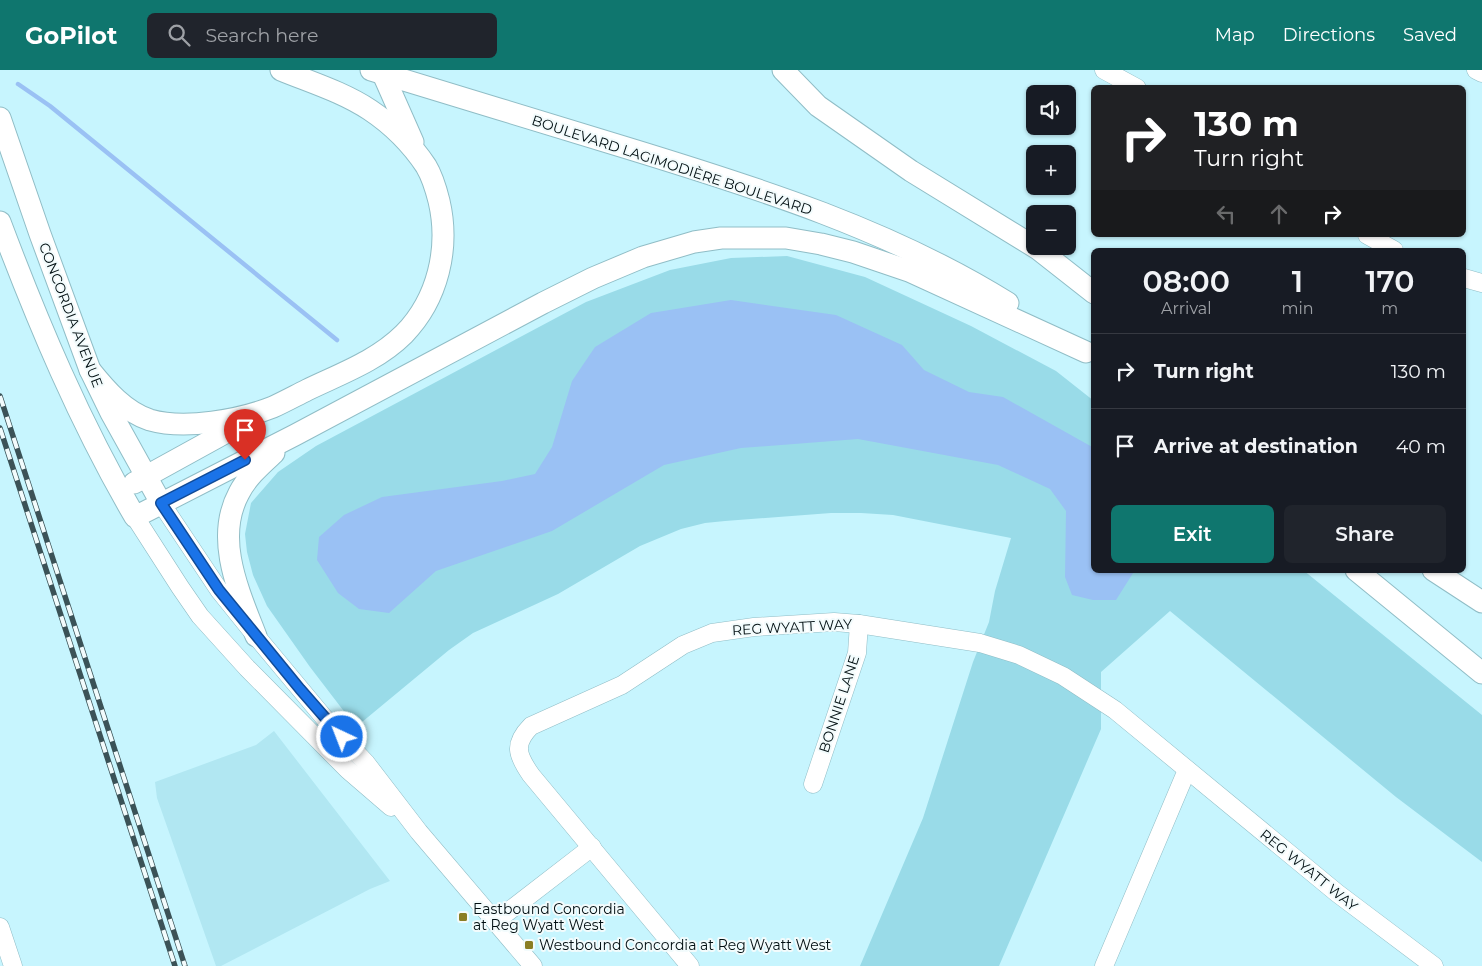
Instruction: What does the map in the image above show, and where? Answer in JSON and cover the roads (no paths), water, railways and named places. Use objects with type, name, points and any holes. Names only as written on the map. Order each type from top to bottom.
[{"type":"main road","points":[[120,491],[272,407],[370,360],[404,334],[419,316],[432,292],[440,266],[444,240],[442,214],[436,190],[427,167],[410,146],[370,110],[348,98],[281,70]]},
{"type":"main road","points":[[783,70],[818,106],[912,170],[1038,249],[1091,291]]},
{"type":"main road","points":[[377,72],[419,158]]},
{"type":"main road","name":"BOULEVARD LAGIMODIÈRE BOULEVARD","points":[[377,72],[680,164],[799,204],[924,257],[996,296],[1090,355]]},
{"type":"main road","name":"CONCORDIA AVENUE","points":[[0,118],[43,243],[90,370],[145,477],[161,503]]},
{"type":"main road","name":"CONCORDIA AVENUE","points":[[0,222],[32,306],[70,392],[135,517]]},
{"type":"main road","points":[[135,517],[593,278],[651,255],[694,242],[722,238],[786,238],[853,252],[909,271],[1090,355]]},
{"type":"main road","points":[[90,370],[106,390],[119,402],[133,412],[150,420],[198,424],[233,418],[272,407]]},
{"type":"main road","points":[[256,636],[234,572],[229,548],[228,529],[239,493],[245,483],[295,435]]},
{"type":"main road","points":[[1360,573],[1482,673]]},
{"type":"main road","points":[[1438,573],[1482,600]]},
{"type":"main road","points":[[1450,573],[1482,600]]},
{"type":"street","points":[[1104,70],[1132,85]]},
{"type":"street","points":[[1476,70],[1482,73]]},
{"type":"street","points":[[1371,237],[1390,248]]},
{"type":"street","points":[[1466,279],[1482,283]]},
{"type":"street","points":[[161,503],[219,590],[331,726],[366,763],[419,832],[533,966]]},
{"type":"street","points":[[135,517],[200,616],[247,668],[348,770],[419,832]]},
{"type":"street","name":"REG WYATT WAY","points":[[690,966],[524,766],[518,751],[521,736],[531,726],[622,685],[683,645],[712,633],[754,627],[834,622],[859,624],[980,644],[1020,656],[1063,676],[1115,710],[1338,893],[1434,966]]},
{"type":"street","name":"BONNIE LANE","points":[[813,784],[857,652],[859,624]]},
{"type":"street","points":[[1104,966],[1187,770]]},
{"type":"street","points":[[496,921],[592,847]]},
{"type":"street","points":[[0,927],[13,966]]},
{"type":"waterway","points":[[18,84],[50,106],[337,340]]},
{"type":"railway","points":[[0,396],[185,966]]},
{"type":"railway","points":[[0,428],[175,966]]},
{"type":"place","name":"Eastbound Concordia at Reg Wyatt West","points":[[463,917]]},
{"type":"place","name":"Westbound Concordia at Reg Wyatt West","points":[[529,945]]}]
